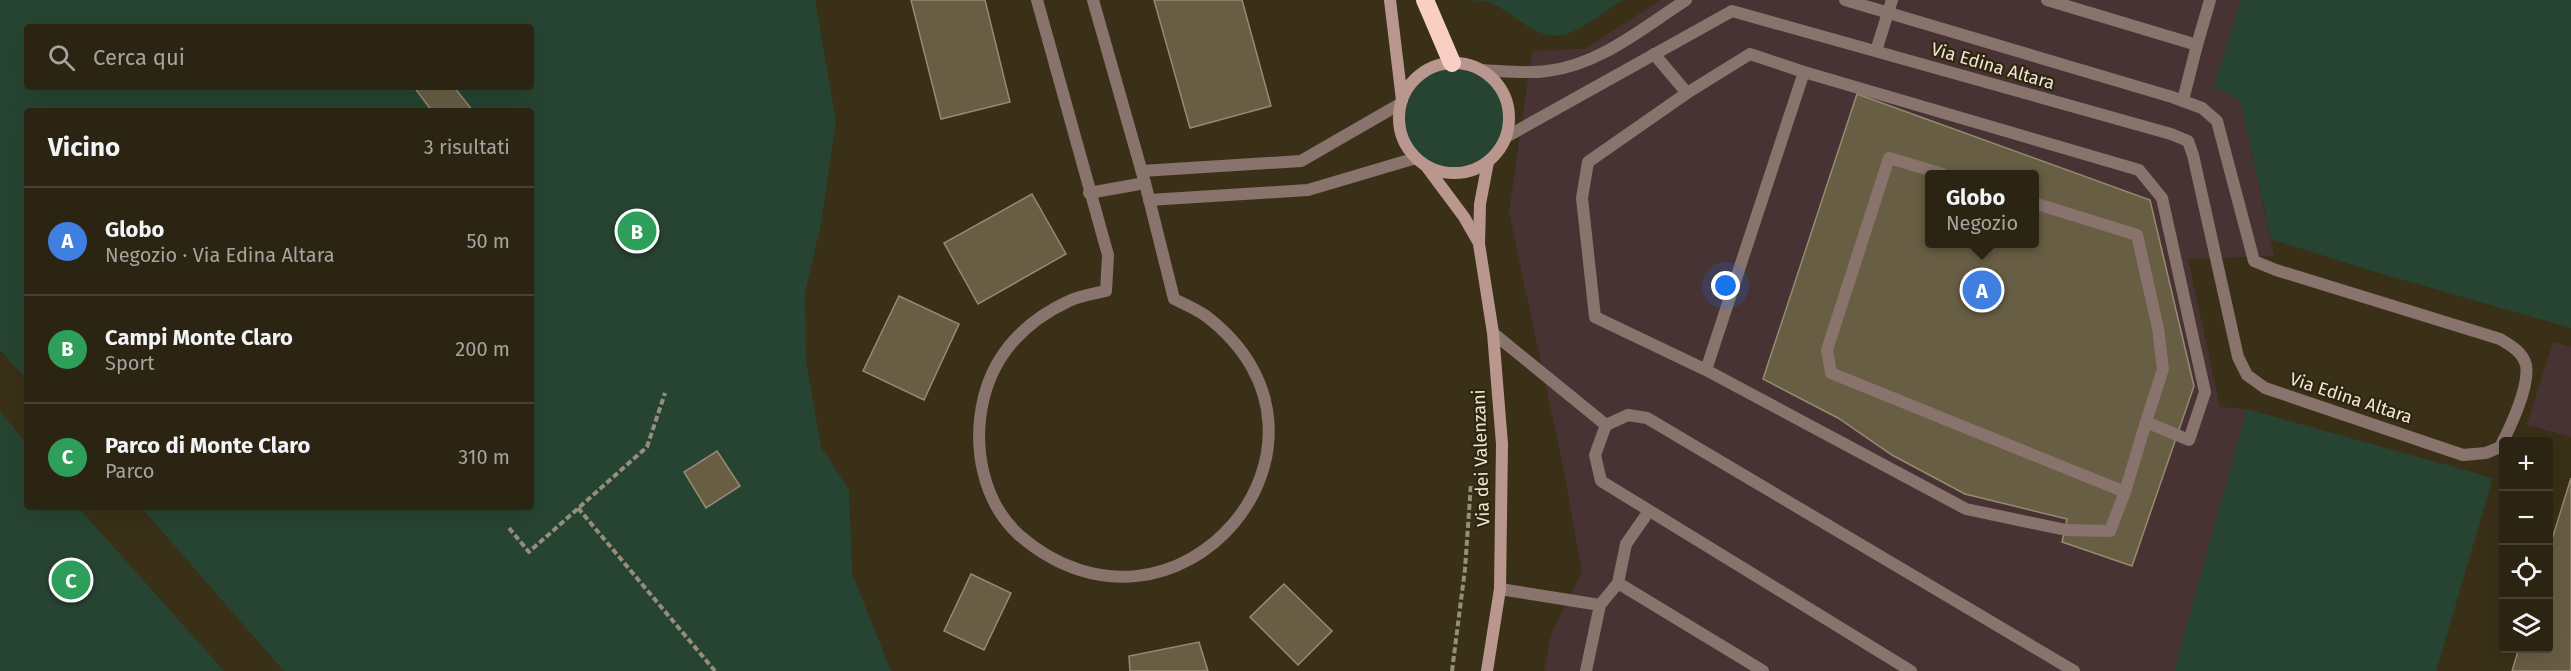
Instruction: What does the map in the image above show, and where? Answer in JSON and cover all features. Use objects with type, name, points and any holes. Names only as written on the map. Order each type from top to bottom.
[{"type":"highway","points":[[1425,0],[1452,63]]},
{"type":"street","points":[[1037,0],[1108,255],[1106,291],[1068,301],[1034,320],[1007,347],[988,381],[978,418],[979,458],[990,495],[1011,528],[1039,554],[1074,572],[1112,580],[1151,578],[1184,567],[1213,549],[1237,525],[1255,496],[1266,464],[1269,430],[1263,396],[1250,364],[1230,337],[1204,314],[1174,299],[1094,0]]},
{"type":"street","name":"Via dei Valenzani","points":[[1390,0],[1401,102],[1398,116],[1403,139],[1464,217],[1479,243]]},
{"type":"street","points":[[1089,193],[1143,177],[1301,161],[1401,102],[1407,90],[1422,73],[1436,66],[1452,63],[1467,64],[1481,70],[1545,72],[1581,64],[1605,53],[1686,0]]},
{"type":"street","name":"Via Edina Altara","points":[[1506,137],[1732,11],[2171,134],[2188,141],[2196,167],[2238,357],[2247,375],[2265,388],[2463,454],[2486,453],[2500,447],[2524,387],[2526,365],[2517,349],[2500,339],[2276,270],[2254,261],[2217,121],[2202,108],[1890,6],[1845,0]]},
{"type":"street","points":[[2048,0],[2197,45]]},
{"type":"street","points":[[2183,100],[2211,0]]},
{"type":"street","points":[[1876,51],[1890,6]]},
{"type":"street","points":[[1654,54],[1687,93]]},
{"type":"street","points":[[2039,205],[2137,235],[2158,328],[2163,369],[2146,422],[2125,492],[2110,531],[2066,530],[1966,509],[1706,370],[1595,317],[1581,198],[1588,162],[1687,93],[1750,54],[1804,72],[2009,130],[2139,170],[2162,198],[2205,392],[2189,440],[2146,422]]},
{"type":"street","name":"Via dei Valenzani","points":[[1481,70],[1494,80],[1503,92],[1509,107],[1506,137],[1498,152],[1488,162],[1480,204],[1479,243],[1493,333],[1502,444],[1500,589],[1487,671]]},
{"type":"street","points":[[1706,370],[1804,72]]},
{"type":"street","points":[[1930,170],[1889,158],[1827,350],[1831,373],[2125,492]]},
{"type":"street","points":[[1149,200],[1308,190],[1420,162],[1436,170],[1458,173],[1473,170],[1488,162]]},
{"type":"street","points":[[1493,333],[1606,425]]},
{"type":"street","points":[[1911,671],[1601,481],[1595,454],[1606,425],[1628,415],[1647,418],[2074,671]]},
{"type":"street","points":[[1586,671],[1600,605],[1618,583],[1626,544],[1649,511]]},
{"type":"street","points":[[1618,583],[1763,671]]},
{"type":"street","points":[[1500,589],[1600,605]]},
{"type":"path","points":[[509,528],[529,552],[647,447],[665,393]]},
{"type":"path","points":[[1452,671],[1465,569],[1472,483]]},
{"type":"path","points":[[578,508],[715,671]]},
{"type":"shaded area","points":[[1661,0],[2241,0],[2214,85],[2240,100],[2274,256],[2188,259],[2220,407],[2247,409],[2174,671],[1544,671],[1551,635],[1582,572],[1563,466],[1509,212],[1532,51],[1585,49]]},
{"type":"shaded area","points":[[2553,342],[2571,347],[2571,437],[2527,425]]},
{"type":"green space","points":[[0,0],[815,0],[836,121],[821,223],[805,293],[806,361],[821,447],[849,490],[852,573],[891,671],[286,671],[144,510],[534,510],[534,108],[24,108],[24,377],[0,350]]},
{"type":"green space","points":[[1467,0],[1623,0],[1576,30],[1562,35],[1550,35],[1528,26],[1497,6],[1485,1]]},
{"type":"green space","points":[[2241,0],[2571,0],[2571,328],[2369,270],[2271,239],[2240,100],[2214,86]]},
{"type":"green space","points":[[1454,68],[1482,76],[1496,90],[1504,118],[1496,146],[1482,160],[1454,168],[1426,160],[1412,146],[1404,118],[1412,90],[1426,76]]},
{"type":"green space","points":[[2247,409],[2493,478],[2436,671],[2174,671]]},
{"type":"green space","points":[[0,411],[24,440],[24,510],[81,510],[224,671],[0,671]]},
{"type":"building","points":[[911,0],[985,0],[1010,102],[941,119]]},
{"type":"building","points":[[1154,0],[1242,0],[1271,106],[1190,128]]},
{"type":"building","points":[[416,90],[456,90],[471,108],[430,108]]},
{"type":"building","points":[[1857,94],[2150,200],[2194,386],[2132,566],[2062,542],[2067,519],[1965,494],[1892,455],[1838,418],[1763,379]]},
{"type":"building","points":[[1032,194],[1066,254],[978,304],[944,243]]},
{"type":"building","points":[[899,296],[959,324],[924,400],[863,371]]},
{"type":"building","points":[[717,451],[740,486],[706,508],[684,472]]},
{"type":"building","points":[[2571,478],[2571,671],[2512,671],[2517,653],[2553,653],[2553,536]]},
{"type":"building","points":[[971,574],[1011,593],[984,650],[944,631]]},
{"type":"building","points":[[1284,584],[1332,631],[1298,665],[1250,617]]},
{"type":"building","points":[[1199,642],[1208,671],[1130,671],[1129,656]]},
{"type":"place","name":"Campi Monte Claro","points":[[637,231]]},
{"type":"place","name":"Globo","points":[[1982,290]]},
{"type":"place","name":"Parco di Monte Claro","points":[[71,580]]}]
